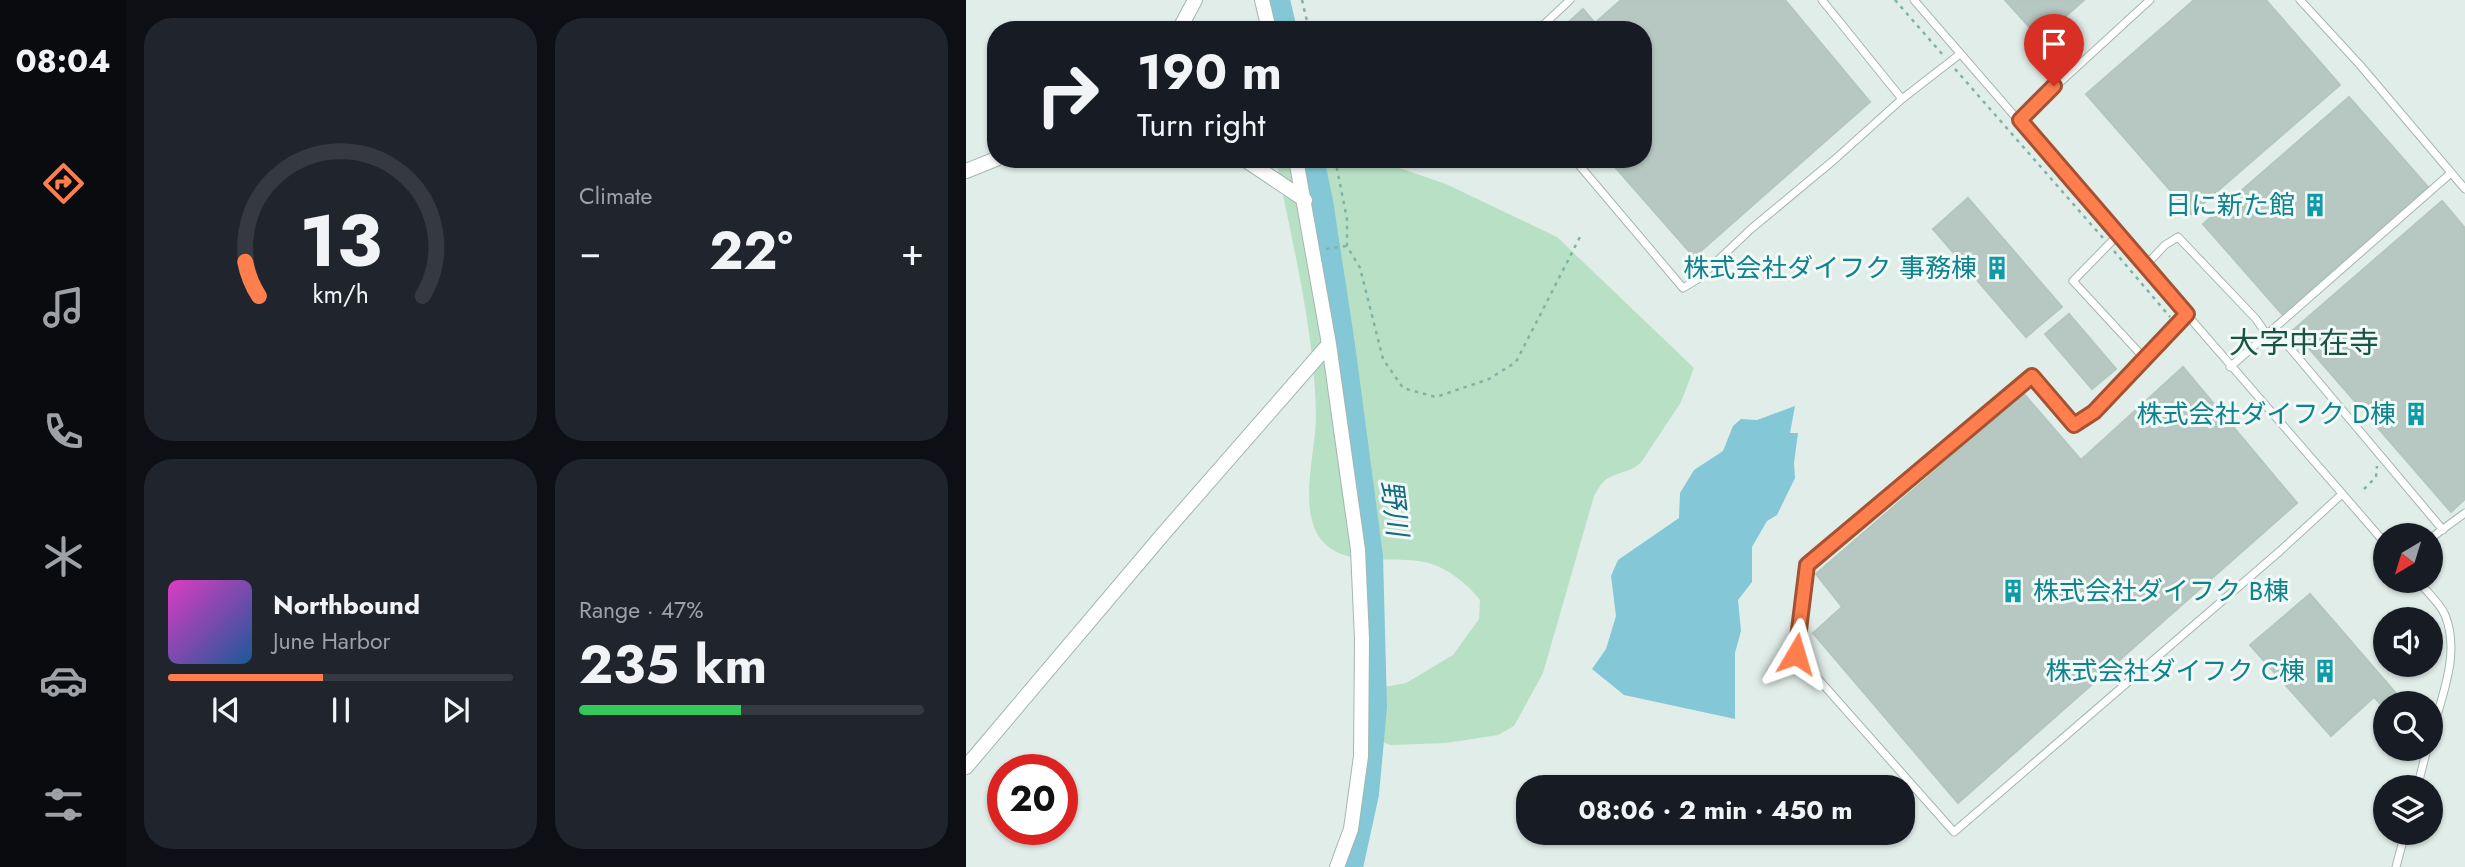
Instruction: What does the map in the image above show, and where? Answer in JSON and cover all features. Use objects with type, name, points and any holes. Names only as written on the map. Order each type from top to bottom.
[{"type":"street","points":[[1184,21],[1195,0]]},
{"type":"street","points":[[1262,0],[1267,21]]},
{"type":"street","points":[[966,171],[987,163]]},
{"type":"street","points":[[1257,168],[1305,200]]},
{"type":"street","points":[[1298,168],[1329,344],[1358,550],[1362,639],[1360,769],[1351,829],[1337,867]]},
{"type":"street","points":[[966,768],[1155,544],[1329,344]]},
{"type":"lane","points":[[1548,21],[1570,0]]},
{"type":"lane","points":[[1822,0],[1902,99]]},
{"type":"lane","points":[[1914,0],[2373,529]]},
{"type":"lane","points":[[2020,120],[2150,0]]},
{"type":"lane","points":[[2300,0],[2360,65],[2465,189]]},
{"type":"lane","points":[[1582,168],[1683,288],[1698,279],[1751,229],[1902,99],[1960,54]]},
{"type":"lane","points":[[2230,367],[2451,173]]},
{"type":"lane","points":[[2118,235],[2073,281],[2145,359]]},
{"type":"lane","points":[[2145,266],[2165,245],[2178,237],[2256,319],[2267,335]]},
{"type":"lane","points":[[2187,314],[2094,412],[2074,425],[2032,376],[1807,565],[1796,654],[1954,832],[2280,551],[2342,494]]},
{"type":"lane","points":[[2274,329],[2437,523]]},
{"type":"lane","points":[[2443,530],[2465,513]]},
{"type":"lane","points":[[2428,593],[2444,612],[2452,639],[2450,666],[2443,692]]},
{"type":"lane","points":[[2396,867],[2402,845]]},
{"type":"path","points":[[1302,0],[1307,21]]},
{"type":"path","points":[[1895,0],[1943,55]]},
{"type":"path","points":[[1953,66],[2104,239]]},
{"type":"path","points":[[1337,168],[1347,219],[1347,246],[1360,268],[1383,359],[1403,388],[1436,397],[1489,379],[1516,362],[1582,233]]},
{"type":"path","points":[[1313,251],[1347,246]]},
{"type":"path","points":[[2114,251],[2170,317]]},
{"type":"path","points":[[2364,489],[2376,477]]},
{"type":"green space","points":[[1278,168],[1399,168],[1446,184],[1557,237],[1694,368],[1681,402],[1642,461],[1634,468],[1604,481],[1594,496],[1543,673],[1514,726],[1498,735],[1446,743],[1391,745],[1361,735],[1357,728],[1354,711],[1367,690],[1406,683],[1453,655],[1479,619],[1480,600],[1461,581],[1437,566],[1419,561],[1347,556],[1326,545],[1317,533],[1309,502],[1316,417],[1315,384],[1302,287]]},
{"type":"water","points":[[1795,406],[1790,433],[1798,433],[1795,478],[1777,515],[1767,521],[1752,547],[1752,582],[1738,600],[1741,631],[1735,653],[1735,719],[1624,695],[1592,669],[1606,649],[1616,616],[1611,576],[1618,560],[1679,518],[1680,493],[1694,470],[1723,451],[1733,426],[1741,419],[1757,420]]},
{"type":"building","points":[[1621,0],[1785,0],[1870,102],[1694,257],[1616,168],[1652,168],[1652,21],[1597,21]]},
{"type":"building","points":[[2005,0],[2084,0],[2040,39]]},
{"type":"building","points":[[2194,0],[2266,0],[2340,85],[2191,214],[2086,94]]},
{"type":"building","points":[[1583,9],[1593,21],[1570,21]]},
{"type":"building","name":"日に新た館","points":[[2349,97],[2428,187],[2282,314],[2203,224]]},
{"type":"building","name":"株式会社ダイフク 事務棟","points":[[1968,198],[2062,307],[2026,337],[1933,229]]},
{"type":"building","name":"株式会社ダイフク D棟","points":[[2442,201],[2465,228],[2465,499],[2451,512],[2293,330]]},
{"type":"building","points":[[2069,314],[2116,369],[2092,389],[2045,334]]},
{"type":"building","name":"株式会社ダイフク B棟","points":[[2183,367],[2297,503],[1958,803],[1813,633],[1842,607],[1816,574],[2024,394],[2081,460]]},
{"type":"building","name":"株式会社ダイフク C棟","points":[[2310,594],[2373,667],[2373,677],[2382,677],[2394,691],[2373,691],[2373,698],[2331,736],[2250,645]]},
{"type":"waterway","name":"野川","points":[[1278,0],[1283,21]]},
{"type":"waterway","name":"野川","points":[[1314,168],[1343,345],[1371,556],[1375,707],[1367,794],[1351,867]]},
{"type":"place","name":"日に新た館","points":[[2315,205]]},
{"type":"place","name":"株式会社ダイフク 事務棟","points":[[1997,268]]},
{"type":"place","name":"株式会社ダイフク D棟","points":[[2416,414]]},
{"type":"place","name":"株式会社ダイフク B棟","points":[[2013,591]]},
{"type":"place","name":"株式会社ダイフク C棟","points":[[2325,671]]},
{"type":"district","name":"大字中在寺","points":[[2304,343]]},
{"type":"route","points":[[1796,654],[1807,565],[2032,376],[2074,425],[2094,412],[2187,314],[2020,120],[2054,86]]}]
